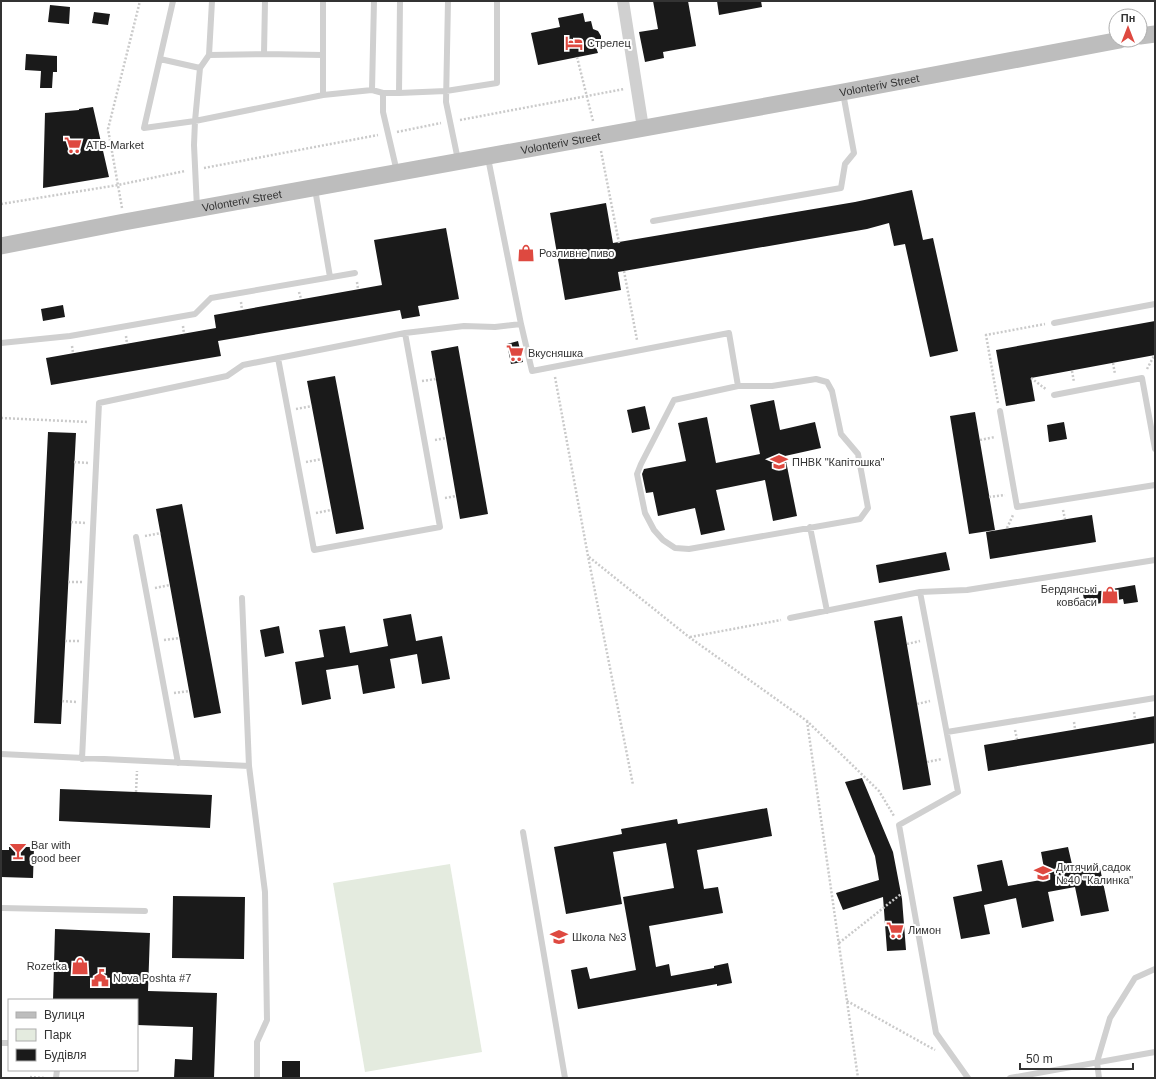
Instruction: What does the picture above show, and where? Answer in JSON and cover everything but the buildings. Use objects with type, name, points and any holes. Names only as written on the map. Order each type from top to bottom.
[{"type":"street","points":[[622,1],[643,128]]},
{"type":"street","name":"Volonteriv Street","points":[[1,246],[124,222],[597,137],[1108,42]]},
{"type":"lane","points":[[173,1],[144,128],[195,121],[323,95],[372,90],[383,93],[446,91],[497,83],[497,1]]},
{"type":"lane","points":[[197,209],[194,145],[195,121],[200,68],[209,55],[212,1]]},
{"type":"lane","points":[[264,54],[265,1]]},
{"type":"lane","points":[[323,1],[323,95]]},
{"type":"lane","points":[[372,90],[374,1]]},
{"type":"lane","points":[[399,92],[400,1]]},
{"type":"lane","points":[[448,1],[446,102],[459,162]]},
{"type":"lane","points":[[209,55],[323,55]]},
{"type":"lane","points":[[160,59],[200,68]]},
{"type":"lane","points":[[653,221],[841,188],[845,164],[854,153],[843,92]]},
{"type":"lane","points":[[383,93],[383,112],[397,173]]},
{"type":"lane","points":[[488,156],[521,324],[532,371],[728,333],[738,386]]},
{"type":"lane","points":[[314,188],[330,277]]},
{"type":"lane","points":[[1,343],[70,336],[195,314],[211,298],[356,273]]},
{"type":"lane","points":[[1054,323],[1155,304]]},
{"type":"lane","points":[[82,759],[99,403],[227,376],[243,365],[405,333],[464,326],[495,327],[521,324]]},
{"type":"lane","points":[[278,358],[314,550],[440,527],[405,333]]},
{"type":"lane","points":[[1054,396],[1142,378],[1155,449]]},
{"type":"lane","points":[[816,379],[827,382],[832,391],[841,434],[858,454],[868,508],[860,519],[689,549],[675,548],[663,540],[645,513],[637,474],[641,464],[674,400],[738,386],[772,386],[816,379]]},
{"type":"lane","points":[[1000,411],[1017,507],[1155,485]]},
{"type":"lane","points":[[810,527],[827,611]]},
{"type":"lane","points":[[136,537],[178,763]]},
{"type":"lane","points":[[790,618],[920,592],[967,590],[1155,560]]},
{"type":"lane","points":[[920,592],[958,792],[899,825],[936,1033],[968,1078]]},
{"type":"lane","points":[[242,598],[249,766],[265,892],[267,1020],[257,1042],[257,1078]]},
{"type":"lane","points":[[947,732],[1155,698]]},
{"type":"lane","points":[[1,754],[249,766]]},
{"type":"lane","points":[[523,832],[565,1078]]},
{"type":"lane","points":[[1,908],[145,911]]},
{"type":"lane","points":[[1099,1078],[1097,1062],[1110,1018],[1135,978],[1155,969]]},
{"type":"lane","points":[[1010,1078],[1155,1052]]},
{"type":"path","points":[[124,222],[108,129],[140,1]]},
{"type":"path","points":[[577,57],[606,174],[619,242]]},
{"type":"path","points":[[1,204],[118,185],[195,169],[636,87]]},
{"type":"path","points":[[624,271],[639,351]]},
{"type":"path","points":[[1000,411],[986,335],[1054,323]]},
{"type":"path","points":[[1142,378],[1154,356]]},
{"type":"path","points":[[553,367],[633,785]]},
{"type":"path","points":[[1031,378],[1054,396]]},
{"type":"path","points":[[288,410],[312,406]]},
{"type":"path","points":[[1,418],[98,422]]},
{"type":"path","points":[[980,440],[1004,435]]},
{"type":"path","points":[[298,464],[322,459]]},
{"type":"path","points":[[989,497],[1014,493]]},
{"type":"path","points":[[1007,528],[1017,507]]},
{"type":"path","points":[[307,514],[331,510]]},
{"type":"path","points":[[136,537],[161,533]]},
{"type":"path","points":[[588,556],[689,637],[807,721],[879,791],[899,825]]},
{"type":"path","points":[[146,589],[170,585]]},
{"type":"path","points":[[689,637],[790,618]]},
{"type":"path","points":[[156,642],[180,638]]},
{"type":"path","points":[[165,695],[189,691]]},
{"type":"path","points":[[807,721],[858,1078]]},
{"type":"path","points":[[927,762],[951,757]]},
{"type":"path","points":[[136,792],[137,761]]},
{"type":"path","points":[[839,944],[910,886]]},
{"type":"path","points":[[847,1001],[958,1063]]},
{"type":"path","points":[[30,1077],[46,1078]]},
{"type":"green space","points":[[450,864],[482,1052],[365,1072],[333,883]]},
{"type":"place","name":"Стрелец","points":[[574,43]]},
{"type":"place","name":"ATB-Market","points":[[73,145]]},
{"type":"place","name":"Розливне пиво","points":[[526,253]]},
{"type":"place","name":"Вкусняшка","points":[[515,353]]},
{"type":"place","name":"ПНВК \"Капітошка\"","points":[[779,462]]},
{"type":"place","name":"Бердянські ковбаси","points":[[1110,595]]},
{"type":"place","name":"Bar with good beer","points":[[18,851]]},
{"type":"place","name":"Дитячий садок №40 \"Калинка\"","points":[[1043,873]]},
{"type":"place","name":"Лимон","points":[[895,930]]},
{"type":"place","name":"Школа №3","points":[[559,937]]},
{"type":"place","name":"Rozetka","points":[[80,966]]},
{"type":"place","name":"Nova Poshta #7","points":[[100,978]]}]
